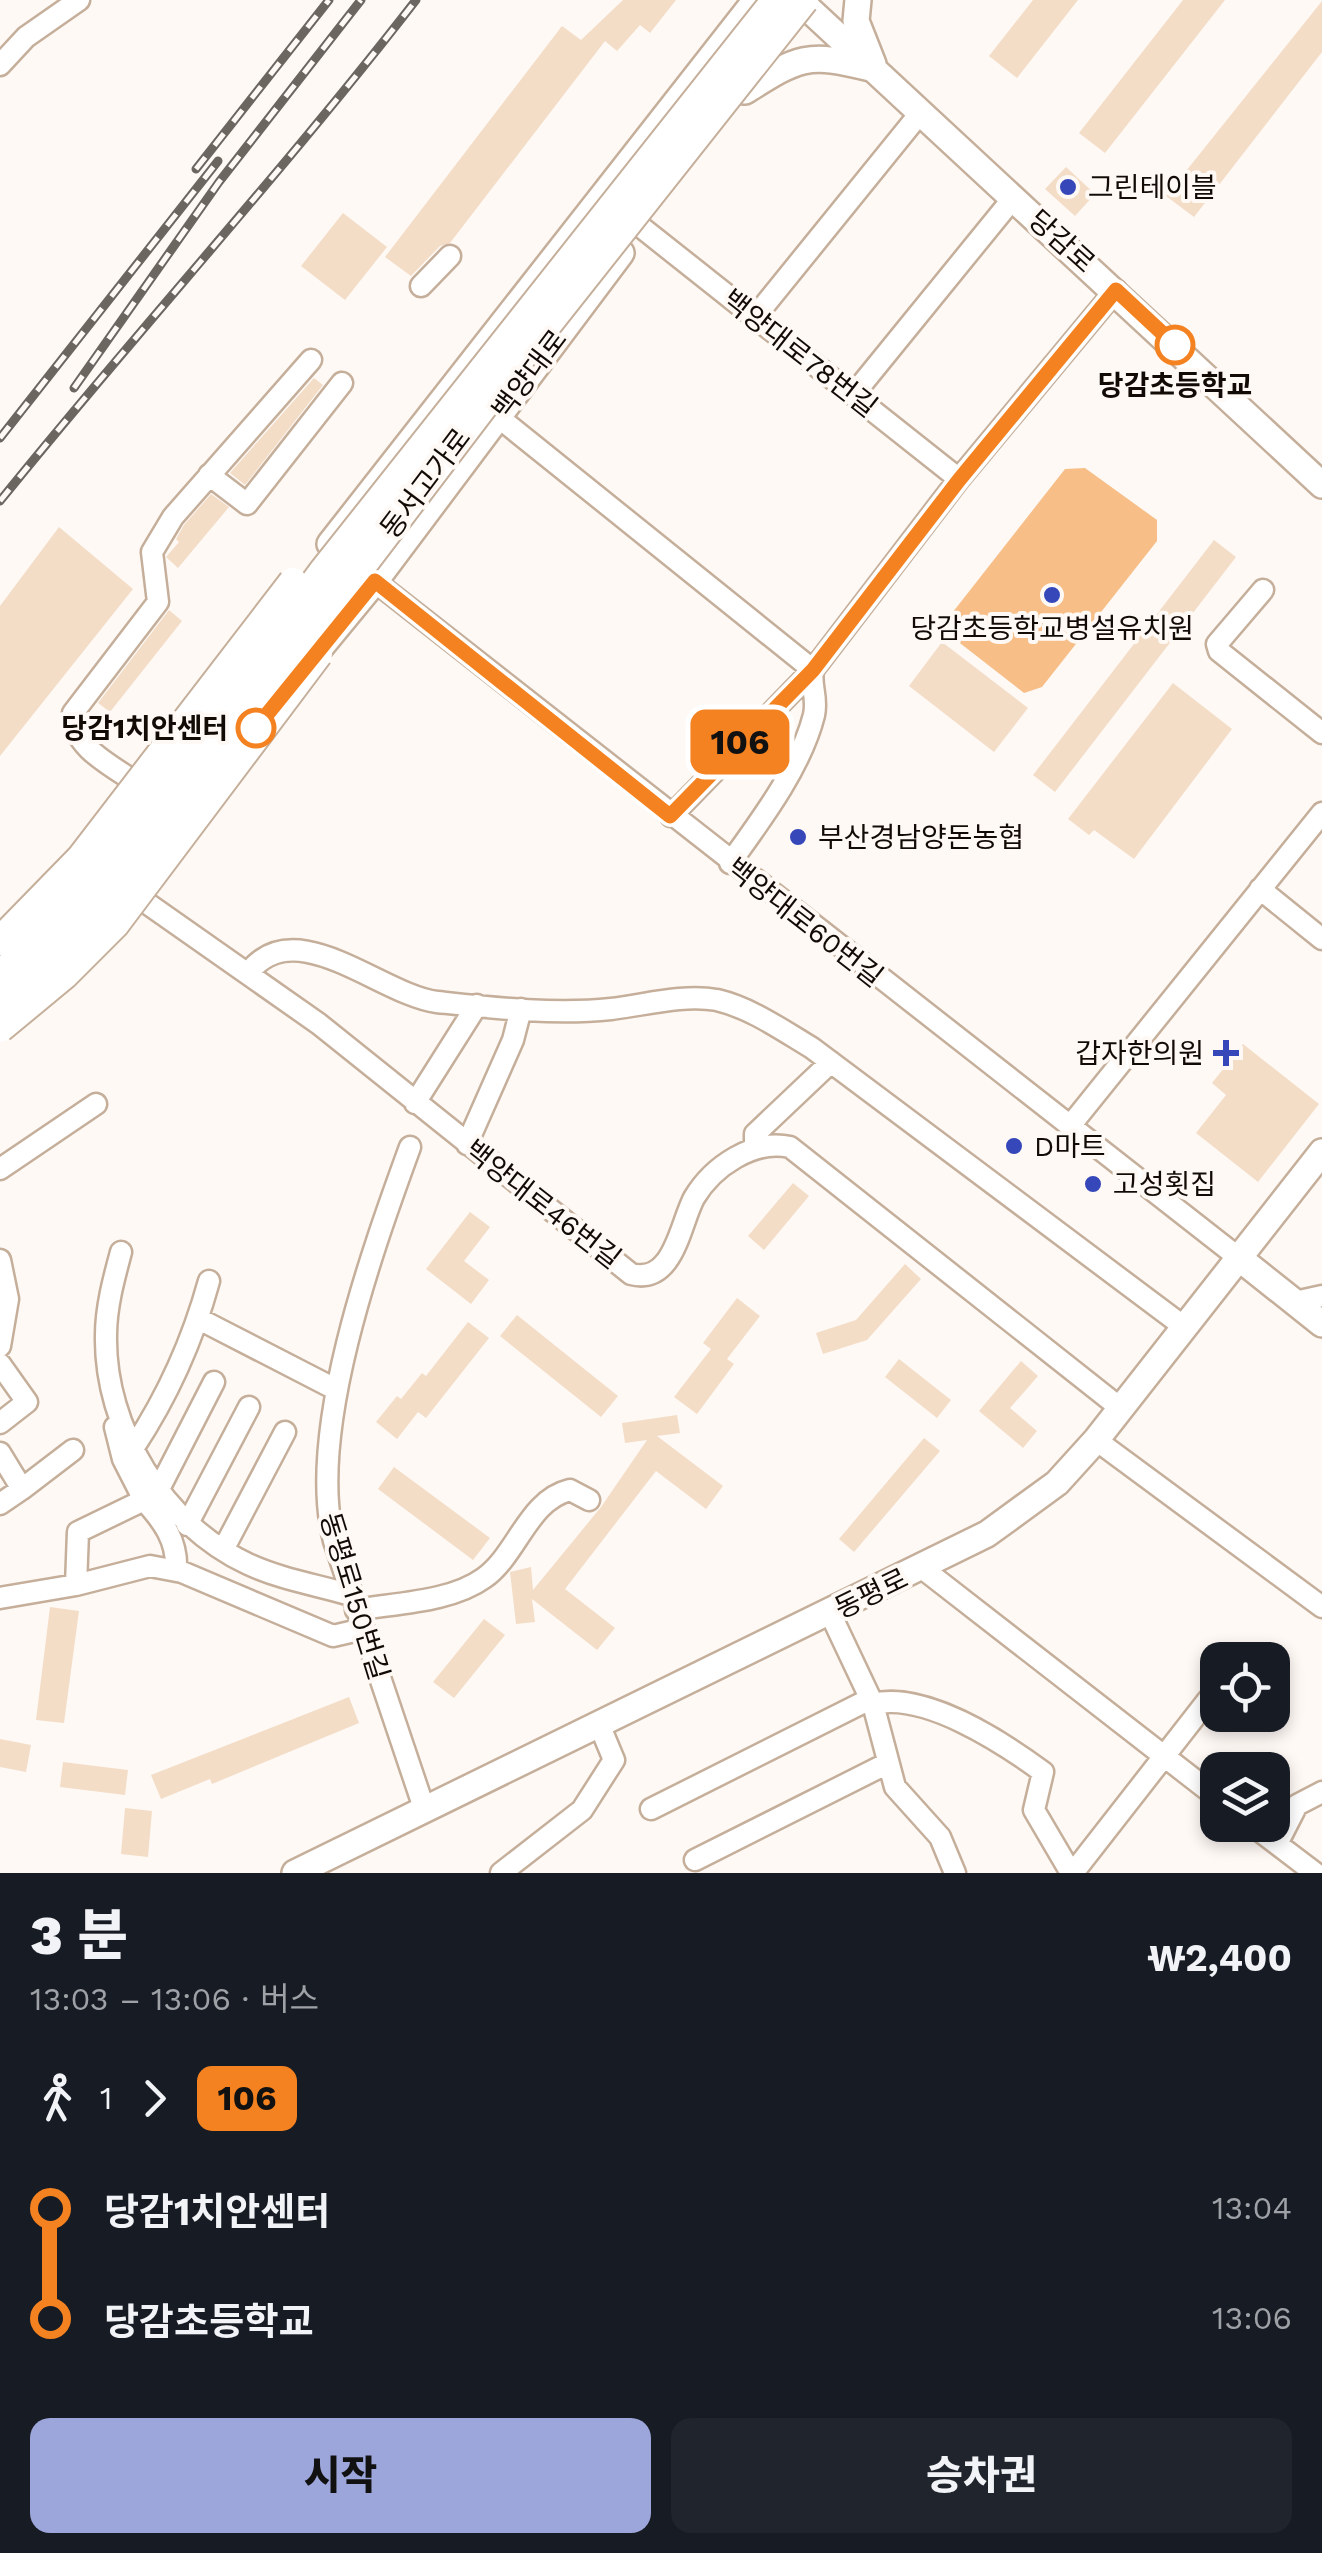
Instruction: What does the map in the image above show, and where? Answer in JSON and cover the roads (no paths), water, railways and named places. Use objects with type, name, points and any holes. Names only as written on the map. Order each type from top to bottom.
[{"type":"highway","name":"동서고가로","points":[[0,974],[32,948],[118,850],[338,553],[776,0]]},
{"type":"highway","name":"동서고가로","points":[[0,1003],[50,964],[112,895],[807,2]]},
{"type":"highway","points":[[0,1028],[64,975],[115,924],[225,784],[497,402]]},
{"type":"highway","points":[[0,940],[82,858],[294,580],[338,553]]},
{"type":"main road","name":"백양대로","points":[[0,963],[56,915],[100,864],[348,518],[756,0]]},
{"type":"main road","points":[[858,0],[856,20],[874,69]]},
{"type":"main road","name":"백양대로","points":[[0,1011],[81,948],[131,892],[177,826],[375,581],[497,402],[641,227],[807,2]]},
{"type":"main road","name":"당감로","points":[[807,2],[874,69],[1318,476]]},
{"type":"main road","points":[[745,91],[794,60],[830,58],[874,69]]},
{"type":"main road","points":[[282,612],[316,611],[326,625],[322,645]]},
{"type":"main road","name":"백양대로","points":[[0,932],[180,749]]},
{"type":"main road","name":"동평로","points":[[295,1873],[987,1534],[1057,1483],[1096,1440],[1322,1152]]},
{"type":"main road","points":[[1239,1258],[1322,1324]]},
{"type":"street","points":[[0,66],[26,37],[79,0]]},
{"type":"street","points":[[755,317],[922,112]]},
{"type":"street","points":[[853,395],[1014,197]]},
{"type":"street","name":"백양대로78번길","points":[[641,227],[959,480]]},
{"type":"street","points":[[421,286],[450,256]]},
{"type":"street","points":[[670,816],[813,670],[959,480],[1116,290]]},
{"type":"street","points":[[144,788],[82,743],[72,730],[73,712],[158,602],[152,552],[173,518],[311,360]]},
{"type":"street","points":[[209,475],[247,504],[342,383]]},
{"type":"street","points":[[497,402],[813,670]]},
{"type":"street","name":"백양대로60번길","points":[[348,518],[348,557],[375,581],[670,816],[1239,1258]]},
{"type":"street","points":[[1263,590],[1218,644],[1219,651],[1322,733]]},
{"type":"street","points":[[730,863],[802,746],[817,700],[810,682],[813,670]]},
{"type":"street","points":[[1070,1126],[1322,813]]},
{"type":"street","points":[[1260,889],[1322,939]]},
{"type":"street","name":"백양대로46번길","points":[[131,892],[250,972],[583,1238],[638,1276],[651,1273],[667,1261],[695,1198],[755,1146]]},
{"type":"street","points":[[250,972],[269,955],[312,951],[404,994],[477,1005],[570,1011],[716,1000],[764,1018],[831,1062],[1183,1326]]},
{"type":"street","points":[[415,1103],[477,1005]]},
{"type":"street","points":[[467,1144],[507,1055],[521,1009]]},
{"type":"street","points":[[831,1062],[755,1134],[755,1146],[771,1143],[790,1147],[1120,1407]]},
{"type":"street","points":[[0,1169],[96,1104]]},
{"type":"street","name":"동평로150번길","points":[[410,1147],[386,1213],[338,1390],[326,1464],[326,1510],[424,1811]]},
{"type":"street","points":[[121,1252],[106,1335],[123,1460],[151,1494],[187,1524],[246,1563],[357,1611],[458,1592],[486,1577],[547,1500],[570,1490],[589,1500]]},
{"type":"street","points":[[0,1260],[8,1299],[0,1346]]},
{"type":"street","points":[[134,1446],[151,1420],[199,1319],[209,1281]]},
{"type":"street","points":[[1296,1302],[1314,1294],[1322,1296]]},
{"type":"street","points":[[199,1319],[338,1390]]},
{"type":"street","points":[[0,1364],[27,1402],[0,1423]]},
{"type":"street","points":[[76,1585],[78,1532],[151,1494],[214,1382]]},
{"type":"street","points":[[112,1389],[151,1494],[178,1552],[176,1571]]},
{"type":"street","points":[[187,1524],[249,1407]]},
{"type":"street","points":[[224,1548],[284,1432]]},
{"type":"street","points":[[1096,1440],[1276,1568],[1322,1607]]},
{"type":"street","points":[[0,1504],[73,1450]]},
{"type":"street","points":[[0,1453],[22,1489]]},
{"type":"street","points":[[0,1598],[76,1585],[150,1566],[176,1571],[333,1636],[357,1611]]},
{"type":"street","points":[[922,1568],[1200,1785]]},
{"type":"street","points":[[830,1613],[871,1702],[895,1787],[940,1837],[955,1873]]},
{"type":"street","points":[[651,1809],[871,1702],[892,1699],[968,1725],[1043,1772],[1034,1810],[1072,1873],[1200,1710]]},
{"type":"street","points":[[501,1873],[582,1810],[614,1760],[599,1724]]},
{"type":"street","points":[[695,1860],[886,1764]]},
{"type":"street","points":[[1277,1844],[1297,1804],[1322,1792]]},
{"type":"street","points":[[1274,1842],[1315,1873]]},
{"type":"railway","points":[[196,169],[329,0]]},
{"type":"railway","points":[[74,388],[219,182],[361,0]]},
{"type":"railway","points":[[0,501],[416,0]]},
{"type":"railway","points":[[0,438],[218,161]]},
{"type":"place","name":"그린테이블","points":[[1068,187]]},
{"type":"place","name":"당감초등학교","points":[[1175,345]]},
{"type":"place","name":"당감초등학교병설유치원","points":[[1052,595]]},
{"type":"place","name":"당감1치안센터","points":[[256,728]]},
{"type":"place","name":"부산경남양돈농협","points":[[798,837]]},
{"type":"place","name":"갑자한의원","points":[[1226,1053]]},
{"type":"place","name":"D마트","points":[[1014,1146]]},
{"type":"place","name":"고성횟집","points":[[1093,1184]]}]
